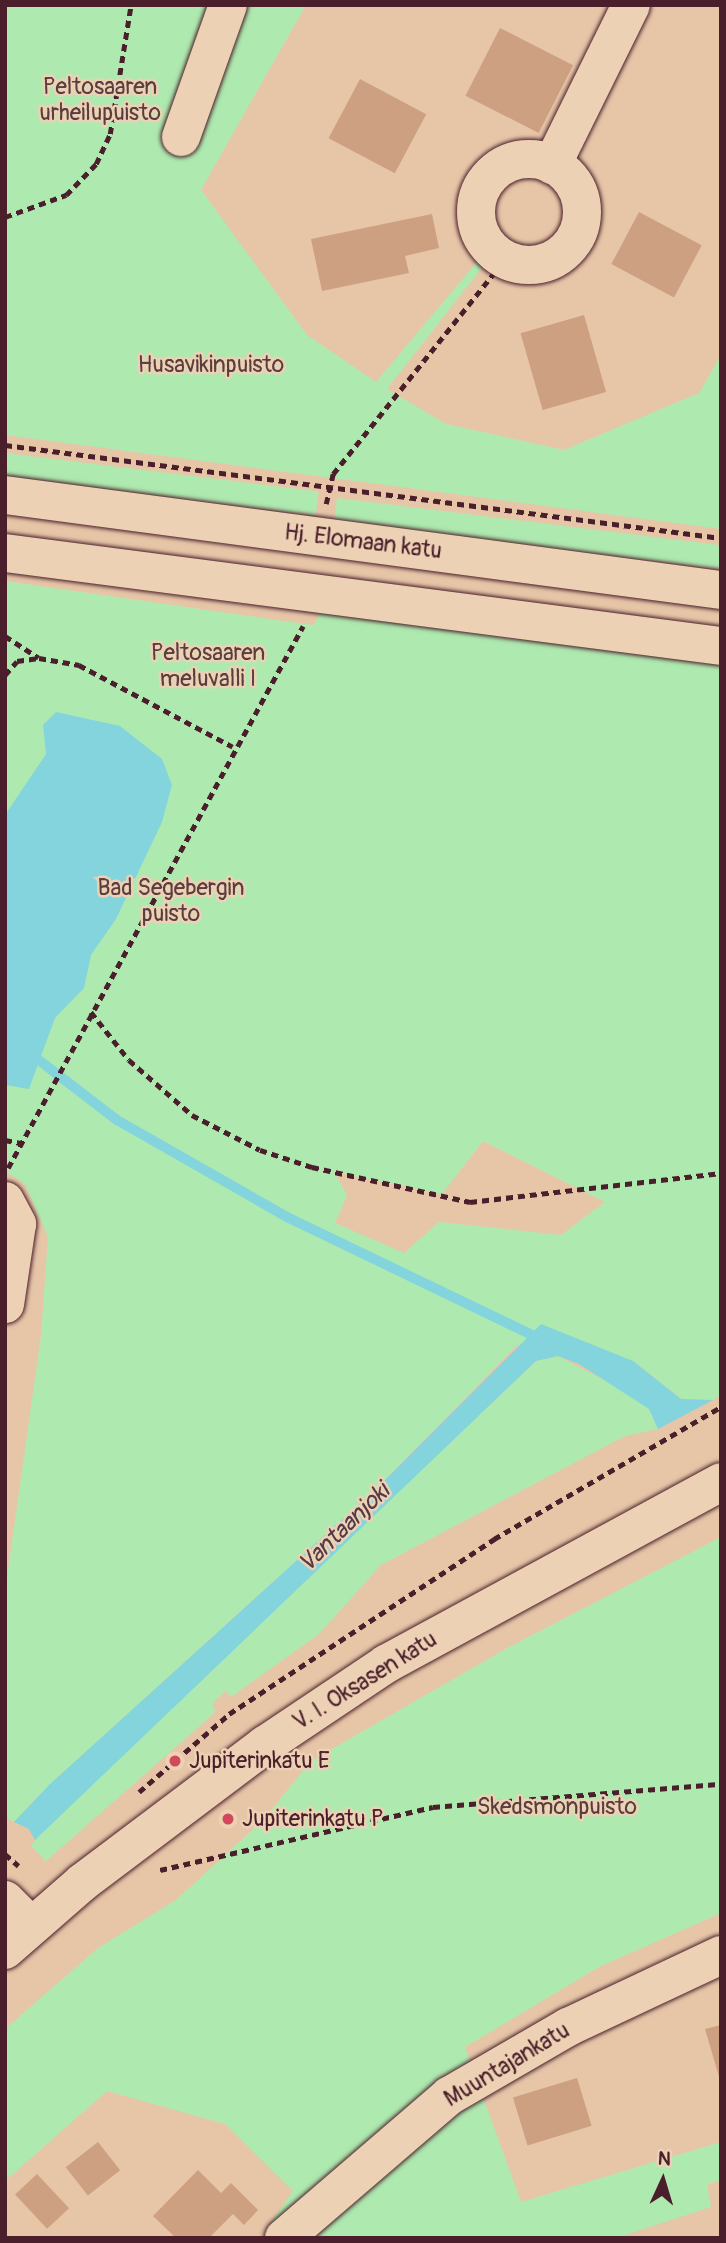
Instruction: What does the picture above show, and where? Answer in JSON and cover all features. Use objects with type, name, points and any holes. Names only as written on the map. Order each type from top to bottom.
[{"type":"street","points":[[181,137],[228,5]]},
{"type":"street","points":[[552,165],[631,5]]},
{"type":"street","points":[[533,159],[552,165],[569,177],[579,195],[582,216],[576,236],[564,252],[545,262],[525,265],[505,259],[489,247],[479,229],[476,208],[481,188],[494,172],[512,162],[533,159]]},
{"type":"street","name":"Hj. Elomaan katu","points":[[5,495],[721,590]]},
{"type":"street","points":[[362,600],[368,543]]},
{"type":"street","points":[[5,553],[721,646]]},
{"type":"street","points":[[5,1201],[17,1224],[5,1304]]},
{"type":"street","name":"V. I. Oksasen katu","points":[[14,1925],[265,1745],[386,1664],[721,1482]]},
{"type":"street","name":"Muuntajankatu","points":[[284,2238],[449,2096],[568,2027],[721,1955]]},
{"type":"path","points":[[5,217],[66,195],[96,164],[113,121],[131,5]]},
{"type":"path","points":[[323,537],[328,488],[333,474],[382,409],[505,259]]},
{"type":"path","points":[[5,445],[721,538]]},
{"type":"path","points":[[5,1173],[233,747],[306,621],[314,594]]},
{"type":"path","points":[[5,636],[39,658]]},
{"type":"path","points":[[5,676],[17,661],[39,658],[79,665],[233,747]]},
{"type":"path","points":[[91,1012],[130,1060],[192,1115],[260,1150],[312,1167],[470,1202],[721,1172]]},
{"type":"path","points":[[5,1140],[21,1143]]},
{"type":"path","points":[[152,1872],[433,1807],[721,1784]]},
{"type":"green space","points":[[5,5],[306,5],[201,190],[307,335],[376,382],[482,256],[488,260],[387,389],[446,424],[564,450],[699,393],[721,355],[721,529],[5,435]]},
{"type":"green space","points":[[5,453],[319,492],[316,515],[5,477]]},
{"type":"green space","points":[[337,498],[721,545],[718,569],[334,522]]},
{"type":"green space","points":[[5,581],[305,624],[314,625],[320,612],[721,665],[721,1395],[713,1400],[681,1399],[633,1361],[517,1345],[380,1485],[49,1785],[14,1822],[5,1817],[5,1592],[41,1335],[48,1237],[25,1184],[5,1171]],"holes":[[[483,1141],[605,1202],[561,1235],[439,1222],[404,1253],[335,1223],[347,1195],[334,1172],[442,1194]]]},
{"type":"green space","points":[[558,1356],[621,1389],[649,1409],[658,1429],[625,1436],[381,1565],[319,1634],[231,1697],[226,1691],[212,1703],[215,1711],[211,1716],[46,1861],[31,1846],[42,1830],[536,1361]]},
{"type":"green space","name":"Skedsmonpuisto","points":[[721,1537],[721,1913],[599,1967],[465,2047],[521,2202],[721,2142],[721,2180],[707,2184],[711,2207],[616,2238],[302,2238],[269,2225],[293,2191],[225,2124],[107,2091],[5,2181],[5,2029],[98,1948],[176,1900],[262,1821],[311,1761],[509,1647]]},
{"type":"water","points":[[56,712],[120,726],[162,759],[172,785],[162,822],[116,919],[91,955],[84,988],[55,1018],[29,1089],[5,1085],[5,815],[46,754],[43,725]]},
{"type":"water","name":"Vantaanjoki","points":[[541,1324],[633,1361],[681,1399],[713,1400],[658,1429],[649,1409],[579,1364],[558,1356],[536,1361],[35,1840],[29,1829],[14,1822],[49,1785],[380,1485]]},
{"type":"building","points":[[500,28],[573,65],[539,133],[465,96]]},
{"type":"building","points":[[360,79],[426,114],[395,173],[329,138]]},
{"type":"building","points":[[639,212],[702,245],[674,297],[611,264]]},
{"type":"building","points":[[432,214],[439,248],[405,256],[409,273],[322,291],[311,239]]},
{"type":"building","points":[[584,315],[606,392],[543,410],[521,333]]},
{"type":"building","points":[[721,2025],[721,2080],[720,2080],[705,2029]]},
{"type":"building","points":[[577,2078],[592,2126],[528,2145],[513,2098]]},
{"type":"building","points":[[98,2142],[120,2170],[88,2196],[66,2167]]},
{"type":"building","points":[[198,2170],[221,2193],[231,2183],[258,2210],[244,2225],[233,2214],[209,2238],[176,2238],[153,2216]]},
{"type":"building","points":[[37,2174],[69,2208],[47,2229],[15,2194]]},
{"type":"waterway","points":[[40,1061],[117,1120],[289,1218],[540,1339]]},
{"type":"place","name":"Jupiterinkatu E","points":[[175,1761]]},
{"type":"place","name":"Jupiterinkatu P","points":[[228,1819]]},
{"type":"park label","name":"Peltosaaren urheilupuisto","points":[[100,100]]},
{"type":"park label","name":"Husavikinpuisto","points":[[211,365]]},
{"type":"park label","name":"Peltosaaren meluvalli I","points":[[208,666]]},
{"type":"park label","name":"Bad Segebergin puisto","points":[[171,901]]}]
